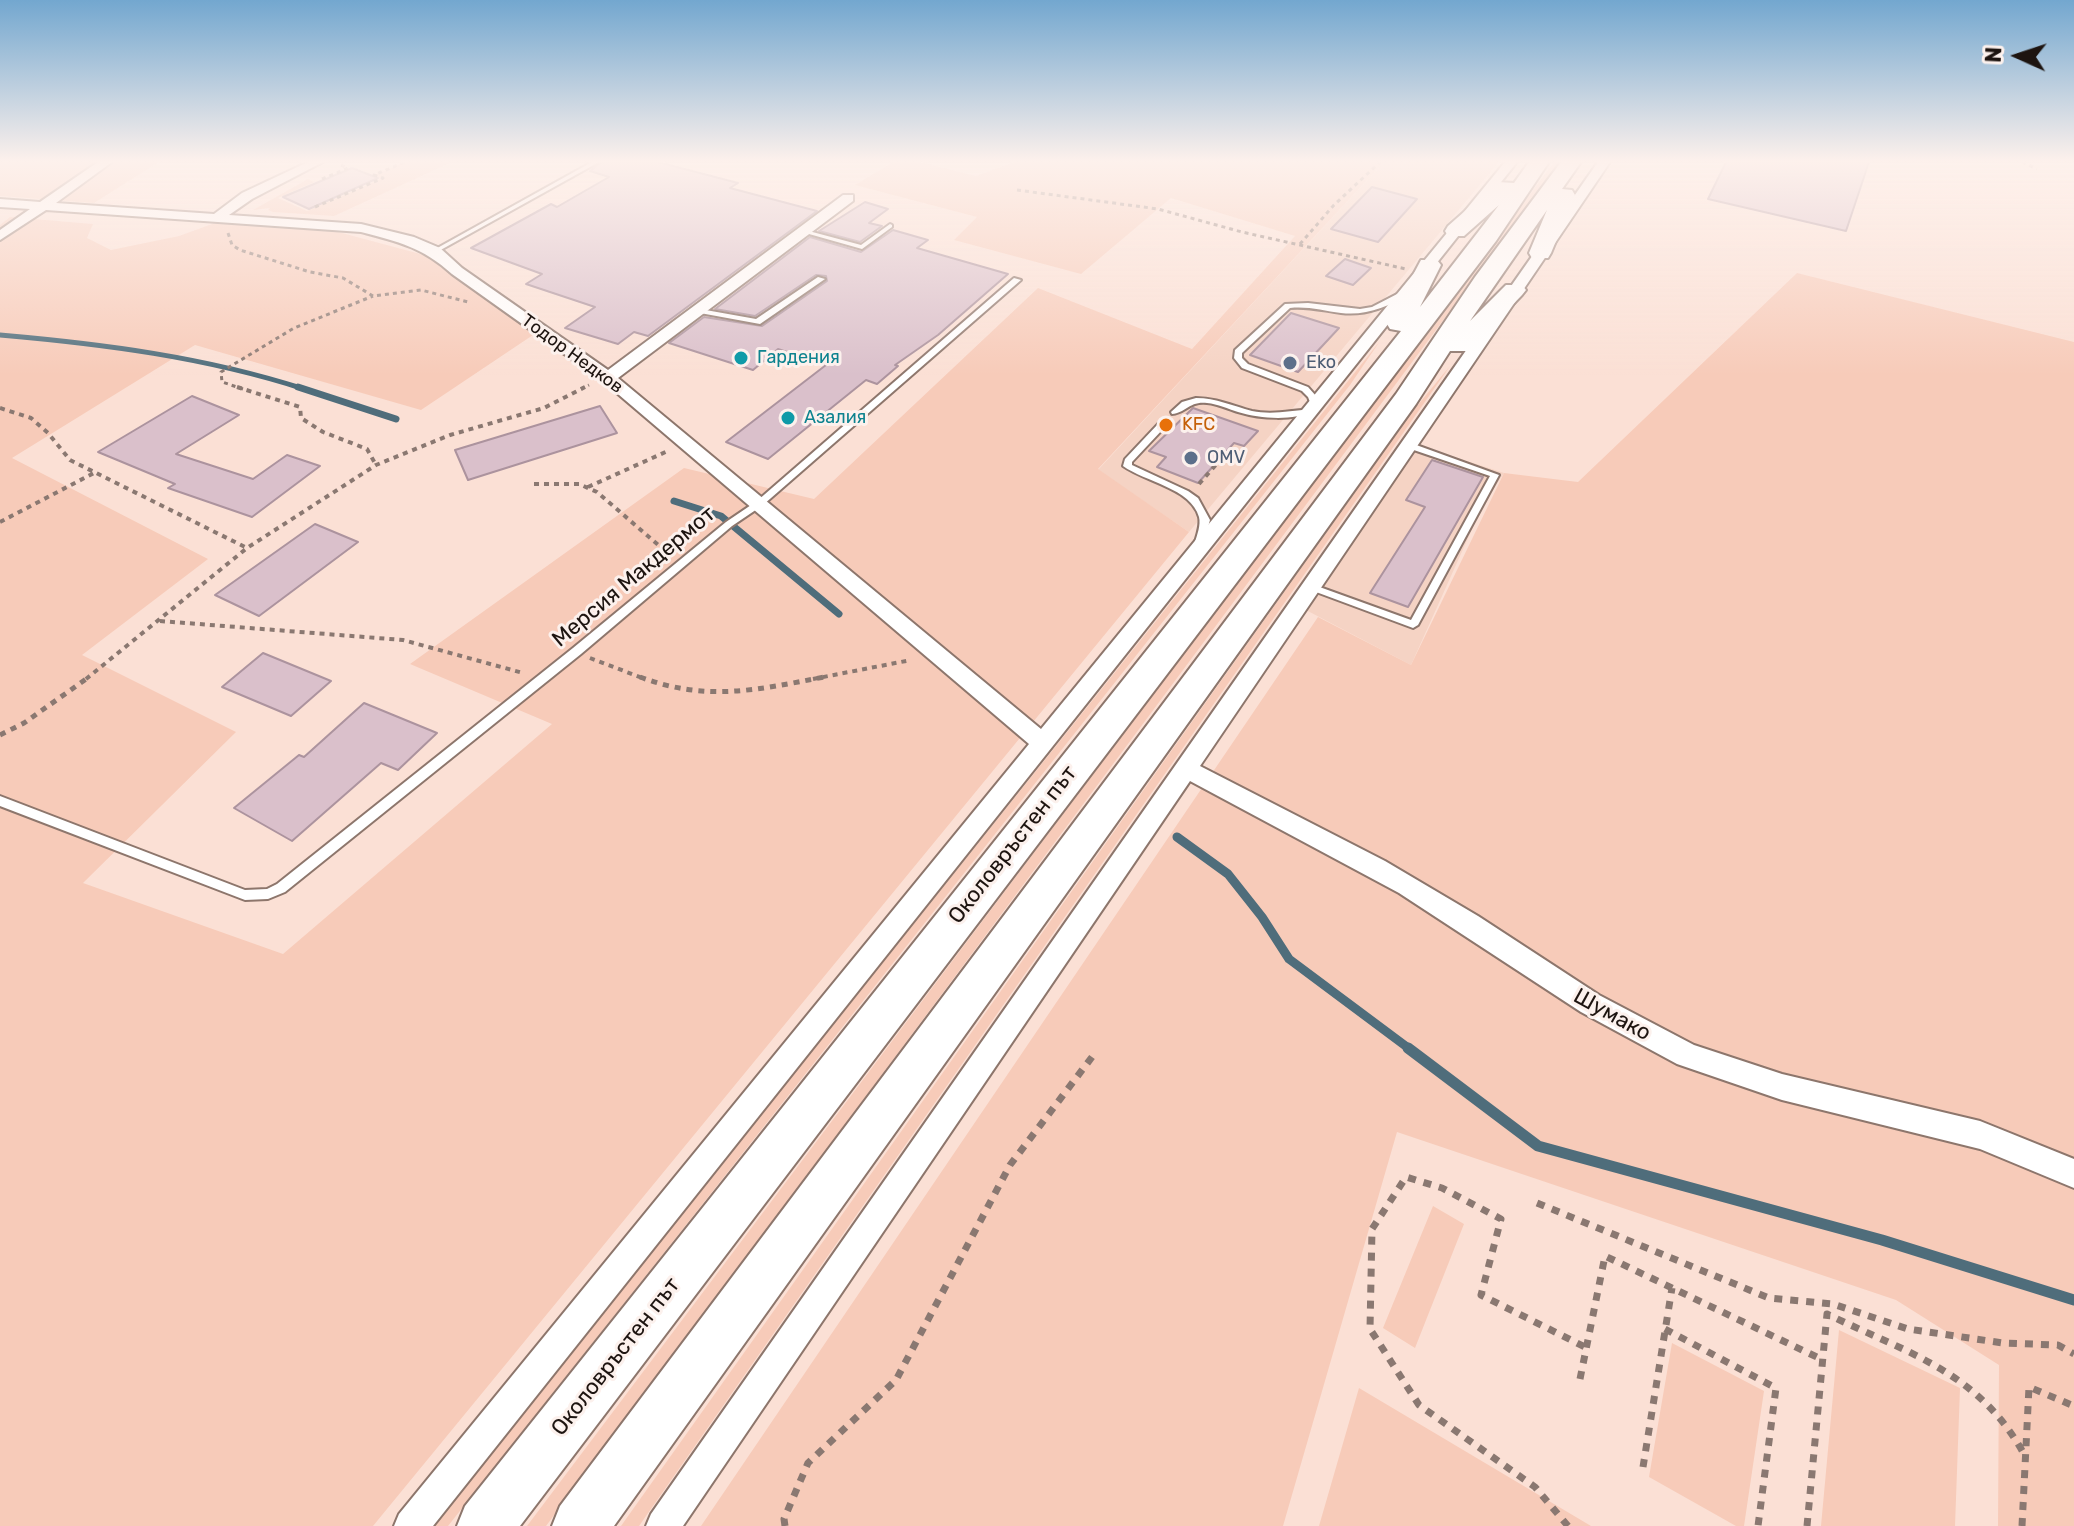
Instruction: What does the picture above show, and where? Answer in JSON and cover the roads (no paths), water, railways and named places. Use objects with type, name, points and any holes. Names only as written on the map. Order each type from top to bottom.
[{"type":"highway","name":"Околовръстен път","points":[[485,1526],[1490,233]]},
{"type":"highway","points":[[580,1526],[1407,398],[1483,282],[1520,233]]},
{"type":"highway","points":[[1540,253],[1547,233]]},
{"type":"highway","points":[[1361,397],[1426,269]]},
{"type":"highway","points":[[1407,398],[1514,290]]},
{"type":"street","name":"Тодор Недков","points":[[382,233],[435,251],[457,271],[608,378],[760,503],[931,653],[1043,743]]},
{"type":"street","points":[[608,378],[803,233]]},
{"type":"street","points":[[411,1526],[727,1139],[1195,552],[1454,233]]},
{"type":"street","points":[[663,1526],[1554,233]]},
{"type":"street","name":"Шумако","points":[[1187,769],[1338,846],[1439,904],[1583,1000],[1688,1056],[1784,1086],[1878,1107],[1972,1133],[2074,1174]]},
{"type":"lane","points":[[435,251],[467,233]]},
{"type":"lane","points":[[810,233],[862,247],[880,233]]},
{"type":"lane","points":[[700,311],[757,322],[821,279]]},
{"type":"lane","name":"Мерсия Макдермот","points":[[0,801],[245,895],[268,894],[294,879],[544,678],[721,530],[760,503],[1017,280]]},
{"type":"lane","points":[[1175,412],[1200,398],[1265,415],[1312,408],[1312,396],[1305,389],[1245,366],[1238,358],[1238,352],[1288,306],[1299,304],[1369,310],[1405,294]]},
{"type":"lane","points":[[1161,426],[1128,461],[1127,466],[1195,500],[1205,520],[1195,552]]},
{"type":"lane","points":[[1311,587],[1413,625],[1495,475],[1408,445]]},
{"type":"waterway","points":[[0,335],[154,353],[229,368],[304,389]]},
{"type":"waterway","points":[[298,387],[396,419]]},
{"type":"waterway","points":[[674,501],[721,516],[839,614]]},
{"type":"waterway","points":[[1177,837],[1228,874],[1262,917],[1289,959],[1411,1050]]},
{"type":"waterway","points":[[1408,1048],[1538,1146],[1882,1240],[2074,1300]]},
{"type":"place","name":"Гардения","points":[[741,358]]},
{"type":"place","name":"Eko","points":[[1290,363]]},
{"type":"place","name":"Азалия","points":[[788,418]]},
{"type":"place","name":"KFC","points":[[1166,425]]},
{"type":"place","name":"OMV","points":[[1191,458]]}]
